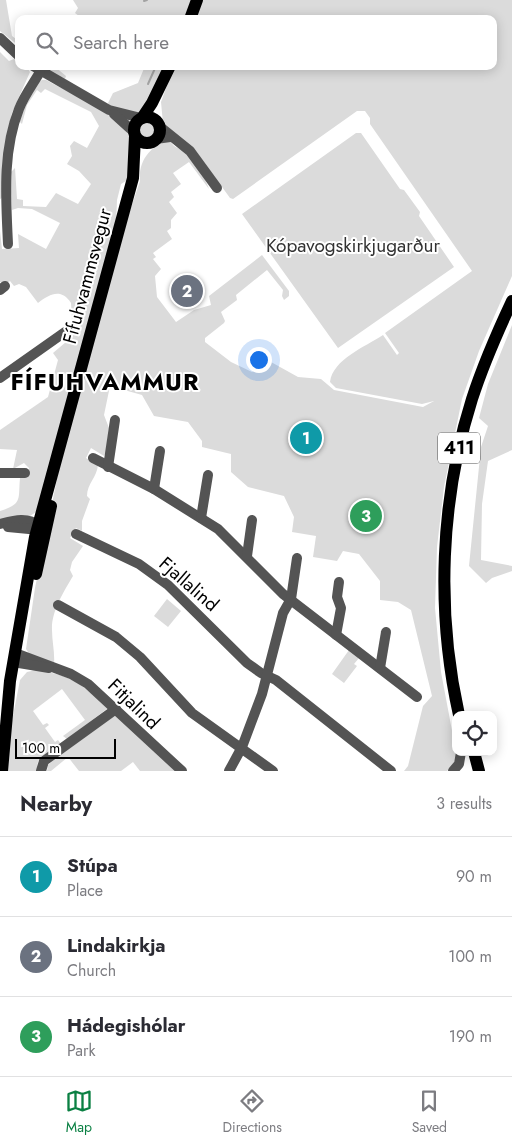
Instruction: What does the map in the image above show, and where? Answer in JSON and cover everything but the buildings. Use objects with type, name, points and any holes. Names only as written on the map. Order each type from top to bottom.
[{"type":"main road","points":[[191,15],[197,0]]},
{"type":"main road","points":[[157,132],[142,142],[135,134],[135,124],[142,118],[168,70]]},
{"type":"main road","points":[[157,132],[158,105],[162,84]]},
{"type":"main road","points":[[142,118],[152,118],[157,132]]},
{"type":"main road","name":"Fífuhvammsvegur","points":[[2,771],[38,526],[133,178],[146,149],[157,132]]},
{"type":"main road","name":"Fífuhvammsvegur","points":[[133,178],[135,134]]},
{"type":"main road","name":"411","points":[[456,711],[447,652],[444,580],[447,524],[459,446],[483,367],[512,301]]},
{"type":"main road","name":"Fífuhvammsvegur","points":[[18,658],[49,517],[61,441]]},
{"type":"main road","points":[[36,575],[41,538],[38,526],[49,517]]},
{"type":"main road","name":"411","points":[[446,604],[463,711]]},
{"type":"main road","points":[[470,756],[474,771]]},
{"type":"main road","points":[[475,756],[479,771]]},
{"type":"street","points":[[0,38],[15,52]]},
{"type":"street","points":[[8,244],[6,189],[11,136],[19,108],[37,70]]},
{"type":"street","points":[[39,70],[109,110],[135,134]]},
{"type":"street","points":[[109,110],[142,118]]},
{"type":"street","points":[[157,132],[181,142],[218,188]]},
{"type":"street","points":[[0,378],[65,332]]},
{"type":"street","points":[[108,467],[115,420]]},
{"type":"street","points":[[154,489],[160,452]]},
{"type":"street","points":[[93,458],[154,489],[218,529],[275,586],[417,697]]},
{"type":"street","points":[[0,473],[25,473]]},
{"type":"street","points":[[201,518],[208,475]]},
{"type":"street","points":[[246,556],[252,520]]},
{"type":"street","points":[[0,526],[29,529],[38,526]]},
{"type":"street","name":"Fjallalind","points":[[76,534],[138,564],[168,585],[247,662],[276,680],[391,771]]},
{"type":"street","points":[[229,771],[242,747],[268,676],[283,612],[291,599],[298,558]]},
{"type":"street","points":[[336,635],[340,608],[337,597],[340,582]]},
{"type":"street","points":[[58,605],[116,638],[140,657],[192,713],[242,747],[272,771]]},
{"type":"street","points":[[380,668],[386,632]]},
{"type":"street","name":"Fitjalind","points":[[18,658],[57,669],[88,684],[146,740],[182,771]]},
{"type":"street","points":[[41,771],[44,761],[116,709]]},
{"type":"street","points":[[453,771],[459,764],[460,756]]},
{"type":"green space","points":[[0,0],[6,0],[12,36],[15,38],[15,43],[0,31]]},
{"type":"green space","points":[[73,0],[191,0],[185,15],[78,15],[75,13],[78,8]]},
{"type":"green space","points":[[203,0],[512,0],[512,276],[479,351],[462,399],[444,487],[437,547],[435,608],[441,672],[452,731],[452,756],[456,756],[455,763],[447,771],[404,771],[408,766],[423,706],[432,696],[411,610],[398,602],[380,600],[380,581],[359,554],[343,551],[337,561],[313,557],[316,536],[292,532],[294,517],[284,496],[248,487],[231,472],[231,454],[202,447],[202,441],[188,422],[154,416],[142,395],[110,386],[104,415],[109,428],[106,452],[104,456],[91,448],[86,458],[98,465],[87,492],[87,496],[90,499],[82,521],[82,531],[76,528],[70,538],[83,546],[72,562],[70,570],[73,576],[59,602],[52,623],[54,665],[30,655],[26,649],[35,588],[64,444],[122,234],[140,181],[141,167],[152,150],[170,141],[192,160],[202,174],[209,189],[189,162],[173,173],[181,184],[171,192],[174,197],[169,202],[177,213],[171,220],[171,228],[167,231],[172,239],[153,253],[156,257],[153,259],[161,269],[155,276],[157,297],[176,322],[194,310],[211,305],[209,296],[262,255],[289,291],[289,296],[284,300],[282,296],[283,290],[267,270],[236,295],[237,300],[221,312],[224,323],[205,338],[205,342],[231,362],[252,372],[271,362],[298,377],[321,379],[334,390],[423,407],[434,401],[422,404],[336,388],[330,382],[332,374],[343,360],[383,335],[397,355],[399,353],[385,333],[472,271],[370,124],[370,118],[365,111],[357,111],[233,199],[230,198],[196,151],[163,123],[161,102],[173,70],[497,70],[497,15],[195,15]]},
{"type":"green space","points":[[0,52],[9,61],[15,59],[15,70],[29,70],[30,72],[12,113],[8,130],[2,198],[0,199]]},
{"type":"green space","points":[[47,70],[59,70],[66,76],[65,79]]},
{"type":"green space","points":[[143,70],[163,70],[142,110],[136,114],[110,107],[108,103],[113,93],[138,83]]},
{"type":"green space","points":[[46,80],[84,99],[111,116],[129,136],[133,151],[126,181],[121,184],[117,200],[116,225],[39,510],[30,516],[0,522],[0,511],[13,506],[18,500],[20,478],[28,472],[29,468],[24,463],[13,469],[17,450],[0,449],[0,430],[48,397],[58,360],[53,353],[66,342],[72,318],[71,303],[63,295],[51,295],[38,303],[26,287],[19,284],[14,286],[10,281],[6,284],[0,282],[0,231],[2,249],[19,248],[18,234],[46,249],[60,223],[32,209],[18,208],[12,210],[10,173],[15,168],[17,199],[23,200],[23,206],[46,207],[56,193],[78,204],[91,184],[79,171],[67,164],[72,156],[70,146],[74,141],[87,148],[99,126],[91,112],[45,89],[41,93],[37,90],[27,105],[22,124],[18,120],[38,83]]},
{"type":"green space","points":[[143,121],[151,121],[156,126],[154,137],[143,139],[138,134],[138,126]]},
{"type":"green space","name":"Kópavogskirkjugarður","points":[[356,133],[361,133],[400,189],[404,190],[420,212],[419,216],[454,267],[338,348],[242,214]]},
{"type":"green space","points":[[512,325],[512,450],[488,461],[482,504],[481,560],[512,566],[512,571],[492,578],[486,583],[469,566],[481,447],[488,426],[479,418],[488,384]]},
{"type":"green space","points":[[167,599],[181,611],[168,627],[154,616]]},
{"type":"green space","points":[[349,650],[359,658],[354,664],[357,666],[344,683],[332,674]]},
{"type":"green space","points":[[36,670],[59,675],[76,682],[108,708],[67,739],[63,736],[85,720],[62,689],[33,711],[43,725],[47,723],[49,725],[45,728],[55,742],[58,740],[61,744],[38,761],[37,771],[6,771],[10,731],[20,680],[27,672]]},
{"type":"green space","points":[[115,715],[177,771],[140,771],[133,762],[121,771],[79,771],[68,757],[51,771],[47,771],[48,765],[55,759]]},
{"type":"waterway","points":[[148,84],[154,70]]},
{"type":"place","name":"Lindakirkja","points":[[187,291]]},
{"type":"place","name":"Stúpa","points":[[306,438]]},
{"type":"place","name":"Hádegishólar","points":[[366,516]]},
{"type":"district","name":"FÍFUHVAMMUR","points":[[105,381]]}]
